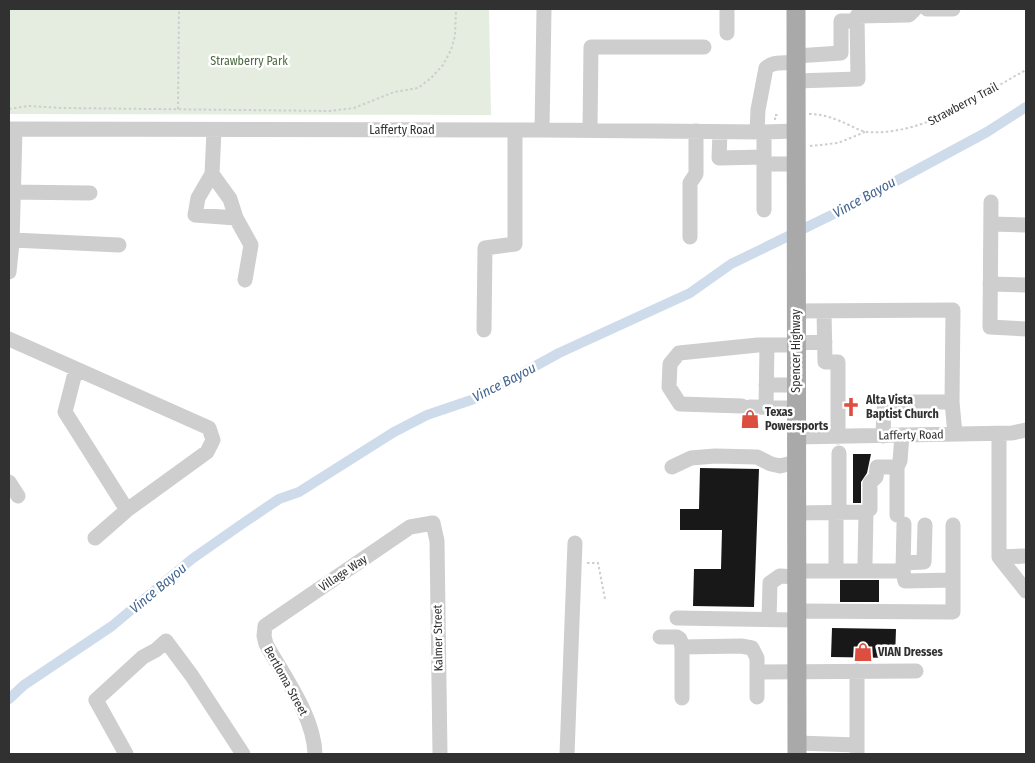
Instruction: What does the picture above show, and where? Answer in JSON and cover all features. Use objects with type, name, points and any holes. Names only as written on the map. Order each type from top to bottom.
[{"type":"main road","name":"Spencer Highway","points":[[796,9],[797,749]]},
{"type":"street","points":[[542,130],[544,9]]},
{"type":"street","points":[[727,9],[727,33]]},
{"type":"street","points":[[764,210],[764,161],[758,110],[766,68],[777,63],[858,79],[857,16],[909,15],[915,9]]},
{"type":"street","points":[[928,9],[953,9]]},
{"type":"street","points":[[796,66],[841,53],[841,15],[857,21]]},
{"type":"street","points":[[590,130],[591,47],[704,46]]},
{"type":"street","points":[[9,272],[12,240],[12,130]]},
{"type":"street","name":"Lafferty Road","points":[[12,130],[796,131]]},
{"type":"street","points":[[484,330],[485,248],[515,244],[515,130]]},
{"type":"street","points":[[214,131],[212,174],[198,198],[195,216],[236,218]]},
{"type":"street","points":[[690,237],[690,183],[696,174],[696,132]]},
{"type":"street","points":[[720,132],[720,158],[796,164]]},
{"type":"street","points":[[212,174],[230,199],[236,218],[251,245],[245,280]]},
{"type":"street","points":[[11,192],[90,194]]},
{"type":"street","points":[[991,202],[990,327],[1026,328]]},
{"type":"street","points":[[990,224],[1026,225]]},
{"type":"street","points":[[12,240],[119,245]]},
{"type":"street","points":[[990,284],[1026,285]]},
{"type":"street","points":[[796,311],[953,310],[952,402],[955,434]]},
{"type":"street","points":[[824,311],[825,362],[838,362],[838,436]]},
{"type":"street","points":[[9,339],[208,428],[213,440],[207,452],[127,510],[95,538]]},
{"type":"street","points":[[796,408],[680,404],[669,387],[670,364],[679,353],[825,342]]},
{"type":"street","points":[[766,407],[767,345]]},
{"type":"street","points":[[76,369],[65,412],[127,510]]},
{"type":"street","points":[[766,385],[796,385]]},
{"type":"street","points":[[883,436],[884,409],[888,402],[952,402]]},
{"type":"street","name":"Lafferty Road","points":[[796,437],[999,434],[1026,430]]},
{"type":"street","points":[[999,434],[999,557],[1026,591]]},
{"type":"street","points":[[902,435],[900,461],[897,467],[905,580],[953,580]]},
{"type":"street","points":[[836,564],[839,453]]},
{"type":"street","points":[[672,467],[691,458],[715,456],[757,457],[780,466],[796,462]]},
{"type":"street","points":[[796,513],[866,512],[870,509],[870,483],[876,477],[876,467],[897,467]]},
{"type":"street","points":[[9,482],[18,496]]},
{"type":"street","points":[[865,563],[866,512]]},
{"type":"street","name":"Village Way","points":[[264,636],[265,626],[410,527],[433,523]]},
{"type":"street","name":"Kalmer Street","points":[[433,523],[437,541],[440,754]]},
{"type":"street","points":[[769,619],[770,582],[780,576],[903,567],[924,562],[925,525]]},
{"type":"street","points":[[677,618],[769,619],[796,616],[952,612],[953,525]]},
{"type":"street","points":[[567,754],[575,544]]},
{"type":"street","points":[[999,557],[1026,556]]},
{"type":"street","name":"Bertloma Street","points":[[264,636],[266,644],[309,723],[315,744],[315,754]]},
{"type":"street","points":[[660,637],[677,637],[680,639],[682,647],[682,698]]},
{"type":"street","points":[[126,754],[96,700],[143,657],[156,650],[166,641],[192,676],[243,754]]},
{"type":"street","points":[[682,647],[741,646],[752,648],[757,658],[757,697]]},
{"type":"street","points":[[797,749],[857,749],[856,671]]},
{"type":"street","points":[[757,672],[916,671]]},
{"type":"path","points":[[178,109],[179,9]]},
{"type":"path","points":[[9,108],[38,106],[63,108],[330,111],[354,108],[394,92],[418,88],[431,78],[444,65],[451,50],[455,36],[456,9]]},
{"type":"path","name":"Strawberry Trail","points":[[867,132],[884,132],[917,127],[936,119],[1026,70]]},
{"type":"path","points":[[817,114],[867,132]]},
{"type":"path","points":[[775,120],[775,115],[780,115]]},
{"type":"path","points":[[817,146],[838,144],[855,135],[867,132]]},
{"type":"path","points":[[574,562],[598,563],[605,599]]},
{"type":"green space","name":"Strawberry Park","points":[[9,9],[489,9],[491,115],[9,114]]},
{"type":"building","points":[[853,454],[871,454],[867,473],[861,482],[861,503],[853,503]]},
{"type":"building","points":[[700,468],[759,469],[754,607],[693,606],[694,569],[721,569],[722,530],[680,530],[680,509],[699,509]]},
{"type":"building","points":[[840,580],[879,580],[879,602],[840,602]]},
{"type":"building","points":[[832,628],[896,629],[895,658],[831,657]]},
{"type":"waterway","name":"Vince Bayou","points":[[9,699],[24,685],[112,626],[192,559],[242,524],[279,499],[299,492],[394,432],[427,415],[477,398],[559,353],[690,293],[731,264],[844,209],[987,132],[1026,107]]},
{"type":"place","name":"Alta Vista Baptist Church","points":[[851,407]]},
{"type":"place","name":"Texas Powersports","points":[[750,419]]},
{"type":"place","name":"VIAN Dresses","points":[[863,652]]}]
